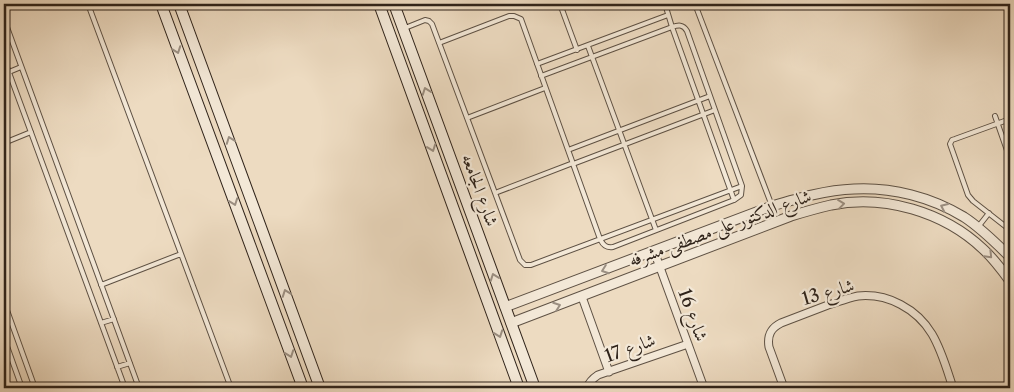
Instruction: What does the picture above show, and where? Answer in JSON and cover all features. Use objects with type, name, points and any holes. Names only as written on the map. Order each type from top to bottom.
[{"type":"main road","points":[[161,4],[303,388]]},
{"type":"main road","points":[[180,4],[320,388]]},
{"type":"main road","name":"شارع الجامعه","points":[[379,4],[519,388]]},
{"type":"main road","name":"شارع الجامعه","points":[[394,4],[535,388]]},
{"type":"main road","points":[[424,126],[437,121]]},
{"type":"street","name":"شارع الدكتور على مصطفى مشرفه","points":[[505,307],[772,206],[832,191],[878,189],[925,198],[964,217],[1010,257]]},
{"type":"street","name":"شارع الدكتور على مصطفى مشرفه","points":[[511,323],[791,216],[832,205],[872,202],[898,205],[943,221],[964,233],[982,248],[999,265],[1010,281]]},
{"type":"street","name":"شارع 16","points":[[654,251],[704,388]]},
{"type":"street","name":"شارع 13","points":[[784,388],[768,341],[772,330],[781,323],[847,298],[869,296],[880,297],[902,305],[927,327],[938,345],[953,388]]},
{"type":"street","points":[[582,297],[609,372]]},
{"type":"street","name":"شارع 17","points":[[587,388],[593,378],[688,344]]},
{"type":"lane","points":[[88,4],[231,388]]},
{"type":"lane","points":[[560,4],[577,50]]},
{"type":"lane","points":[[664,4],[734,200]]},
{"type":"lane","points":[[695,4],[772,206]]},
{"type":"lane","points":[[537,64],[668,15]]},
{"type":"lane","points":[[439,43],[509,16],[521,19],[545,88],[600,239],[604,245],[610,247],[734,200],[741,195],[742,186],[687,31],[682,26],[672,27],[541,76]]},
{"type":"lane","points":[[4,19],[5,28],[139,388]]},
{"type":"lane","points":[[403,29],[425,20],[432,24],[520,260],[525,265],[532,265],[742,186]]},
{"type":"lane","points":[[588,46],[656,230]]},
{"type":"lane","points":[[4,59],[125,388]]},
{"type":"lane","points":[[9,72],[21,67]]},
{"type":"lane","points":[[467,118],[545,88]]},
{"type":"lane","points":[[568,150],[710,96]]},
{"type":"lane","points":[[495,193],[715,110]]},
{"type":"lane","points":[[995,116],[1010,158]]},
{"type":"lane","points":[[1010,119],[955,139],[950,144],[968,195],[1010,230]]},
{"type":"lane","points":[[4,143],[31,132]]},
{"type":"lane","points":[[978,228],[989,213]]},
{"type":"lane","points":[[102,285],[181,254]]},
{"type":"lane","points":[[4,302],[35,388]]},
{"type":"lane","points":[[101,323],[114,319]]},
{"type":"lane","points":[[4,338],[22,388]]},
{"type":"lane","points":[[13,362],[24,357]]},
{"type":"lane","points":[[117,367],[130,363]]}]
